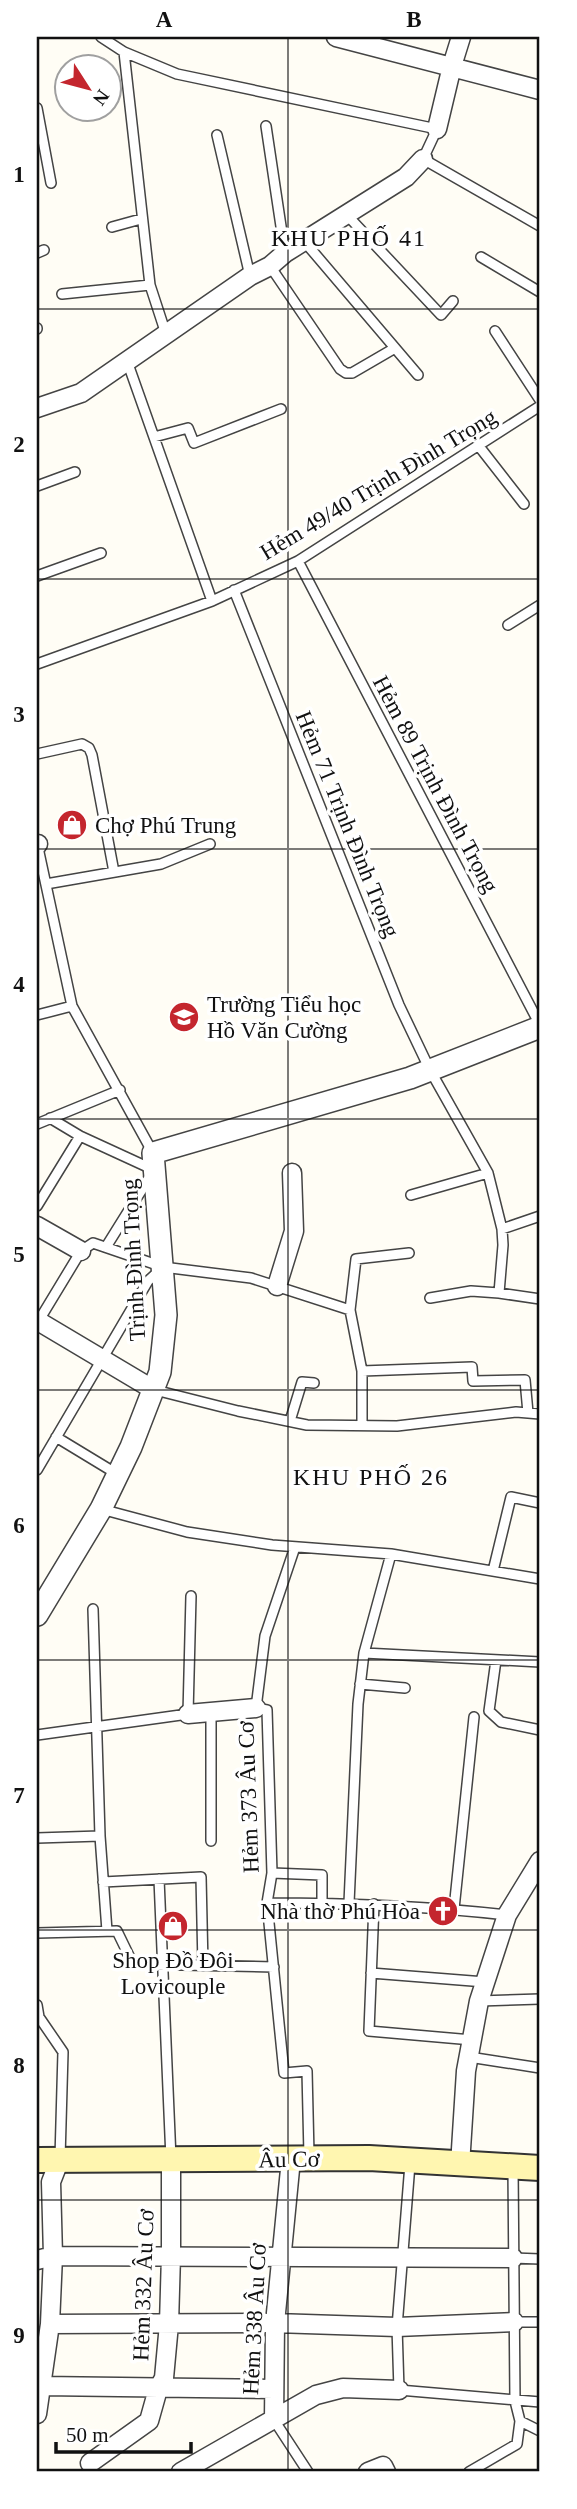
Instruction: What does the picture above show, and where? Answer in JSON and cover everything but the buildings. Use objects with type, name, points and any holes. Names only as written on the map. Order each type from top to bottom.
[{"type":"main road","name":"Âu Cơ","points":[[48,2160],[369,2158],[540,2168]]},
{"type":"street","points":[[336,37],[540,90]]},
{"type":"street","points":[[437,129],[461,37]]},
{"type":"street","points":[[37,408],[81,393],[250,276],[270,266],[285,253],[406,177],[423,159]]},
{"type":"street","name":"Trịnh Đình Trọng","points":[[37,1615],[101,1509],[154,1390],[165,1335],[163,1267],[154,1162],[430,1070],[540,1026]]},
{"type":"street","points":[[277,1286],[293,1231],[292,1174]]},
{"type":"street","points":[[37,1226],[81,1251]]},
{"type":"street","points":[[38,1322],[154,1390]]},
{"type":"street","points":[[188,1714],[256,1708]]},
{"type":"street","points":[[460,2165],[470,2048],[479,2001],[507,1916],[540,1861]]},
{"type":"street","name":"Hẻm 338 Âu Cơ","points":[[274,2420],[275,2323],[282,2256],[300,2159]]},
{"type":"street","points":[[37,2414],[50,2324],[45,2258],[51,2182],[48,2160]]},
{"type":"street","name":"Hẻm 332 Âu Cơ","points":[[90,2463],[149,2421],[164,2378],[169,2324],[171,2161]]},
{"type":"street","points":[[45,2258],[171,2255],[513,2258]]},
{"type":"street","points":[[50,2324],[275,2323],[397,2327],[514,2322]]},
{"type":"street","points":[[41,2386],[274,2389]]},
{"type":"street","points":[[181,2472],[316,2395],[343,2388],[399,2390]]},
{"type":"street","points":[[368,2472],[383,2466],[386,2472]]},
{"type":"lane","points":[[101,37],[124,52],[177,74],[437,129],[423,159],[540,226]]},
{"type":"lane","points":[[124,52],[150,285],[166,334]]},
{"type":"lane","points":[[37,108],[51,183]]},
{"type":"lane","points":[[266,125],[285,253]]},
{"type":"lane","points":[[216,135],[250,276]]},
{"type":"lane","points":[[346,214],[441,315],[453,301]]},
{"type":"lane","points":[[112,227],[141,219]]},
{"type":"lane","points":[[304,241],[418,375]]},
{"type":"lane","points":[[481,257],[540,292]]},
{"type":"lane","points":[[270,266],[340,369],[346,373],[352,373],[395,348]]},
{"type":"lane","points":[[62,294],[150,285]]},
{"type":"lane","points":[[495,331],[540,400]]},
{"type":"lane","points":[[127,361],[212,601]]},
{"type":"lane","name":"Hẻm 49/40 Trịnh Đình Trọng","points":[[37,664],[212,601],[298,561],[540,406]]},
{"type":"lane","points":[[154,437],[188,428],[194,443],[281,409]]},
{"type":"lane","points":[[478,445],[524,504]]},
{"type":"lane","points":[[37,486],[75,472]]},
{"type":"lane","points":[[37,576],[101,553]]},
{"type":"lane","name":"Hẻm 89 Trịnh Đình Trọng","points":[[298,561],[540,1026]]},
{"type":"lane","name":"Hẻm 71 Trịnh Đình Trọng","points":[[234,590],[399,1005],[430,1070],[488,1173],[502,1229],[499,1293]]},
{"type":"lane","points":[[508,625],[540,605]]},
{"type":"lane","points":[[37,754],[82,744],[89,748],[114,872]]},
{"type":"lane","points":[[37,843],[72,1006],[120,1090],[154,1162]]},
{"type":"lane","points":[[46,884],[160,864],[210,844]]},
{"type":"lane","points":[[37,1016],[72,1006]]},
{"type":"lane","points":[[37,1124],[120,1090]]},
{"type":"lane","points":[[50,1118],[80,1136],[154,1162]]},
{"type":"lane","points":[[37,1206],[80,1136]]},
{"type":"lane","points":[[106,1247],[154,1162]]},
{"type":"lane","points":[[411,1195],[488,1173]]},
{"type":"lane","points":[[502,1229],[540,1216]]},
{"type":"lane","points":[[38,1322],[81,1251],[93,1243],[163,1267],[251,1278],[350,1310]]},
{"type":"lane","points":[[362,1425],[362,1371],[350,1310],[356,1259],[409,1253]]},
{"type":"lane","points":[[37,1470],[148,1281],[163,1267]]},
{"type":"lane","points":[[430,1298],[471,1291],[540,1299]]},
{"type":"lane","points":[[362,1371],[472,1367],[473,1381],[525,1380],[528,1413]]},
{"type":"lane","points":[[290,1421],[302,1382],[314,1382]]},
{"type":"lane","points":[[154,1390],[238,1411],[307,1424],[397,1426],[516,1412],[540,1414]]},
{"type":"lane","points":[[56,1437],[118,1475]]},
{"type":"lane","points":[[493,1571],[511,1496],[540,1503]]},
{"type":"lane","points":[[101,1509],[187,1532],[295,1547],[391,1554],[540,1579]]},
{"type":"lane","name":"Hẻm 373 Âu Cơ","points":[[295,1547],[265,1636],[256,1708],[267,1710],[272,1874],[267,1903],[284,2073],[307,2071],[300,2159]]},
{"type":"lane","points":[[349,1903],[360,1684],[364,1653],[391,1554]]},
{"type":"lane","points":[[37,1735],[188,1714],[191,1596]]},
{"type":"lane","points":[[93,1609],[100,1836],[107,1931]]},
{"type":"lane","points":[[364,1653],[540,1662]]},
{"type":"lane","points":[[496,1660],[489,1711],[501,1722],[540,1730]]},
{"type":"lane","points":[[360,1684],[405,1688]]},
{"type":"lane","points":[[211,1713],[211,1841]]},
{"type":"lane","points":[[454,1909],[474,1717]]},
{"type":"lane","points":[[37,1838],[100,1836]]},
{"type":"lane","points":[[272,1874],[323,1875],[322,1903]]},
{"type":"lane","points":[[103,1882],[201,1877],[203,1966]]},
{"type":"lane","points":[[159,1880],[171,2161]]},
{"type":"lane","points":[[267,1903],[374,1904],[454,1909],[507,1916]]},
{"type":"lane","points":[[374,1904],[369,2031],[470,2048],[540,2068]]},
{"type":"lane","points":[[37,1933],[117,1931],[133,1964],[274,1967]]},
{"type":"lane","points":[[371,1973],[485,1982]]},
{"type":"lane","points":[[479,2001],[540,1999]]},
{"type":"lane","points":[[37,2005],[39,2017],[63,2052],[48,2160]]},
{"type":"lane","points":[[410,2162],[397,2327],[399,2390],[540,2402]]},
{"type":"lane","points":[[469,2472],[517,2444],[520,2421],[515,2401],[513,2168]]},
{"type":"lane","points":[[513,2258],[540,2259]]},
{"type":"lane","points":[[514,2322],[540,2322]]},
{"type":"lane","name":"Hẻm 338 Âu Cơ","points":[[274,2420],[308,2472]]},
{"type":"lane","points":[[520,2421],[540,2431]]},
{"type":"place","name":"Chợ Phú Trung","points":[[72,825]]},
{"type":"place","name":"Trường Tiểu học Hồ Văn Cường","points":[[184,1017]]},
{"type":"place","name":"Nhà thờ Phú Hòa","points":[[443,1911]]},
{"type":"place","name":"Shop Đồ Đôi Lovicouple","points":[[173,1926]]},
{"type":"district","name":"KHU PHỐ 41","points":[[349,238]]},
{"type":"district","name":"KHU PHỐ 26","points":[[371,1477]]}]
